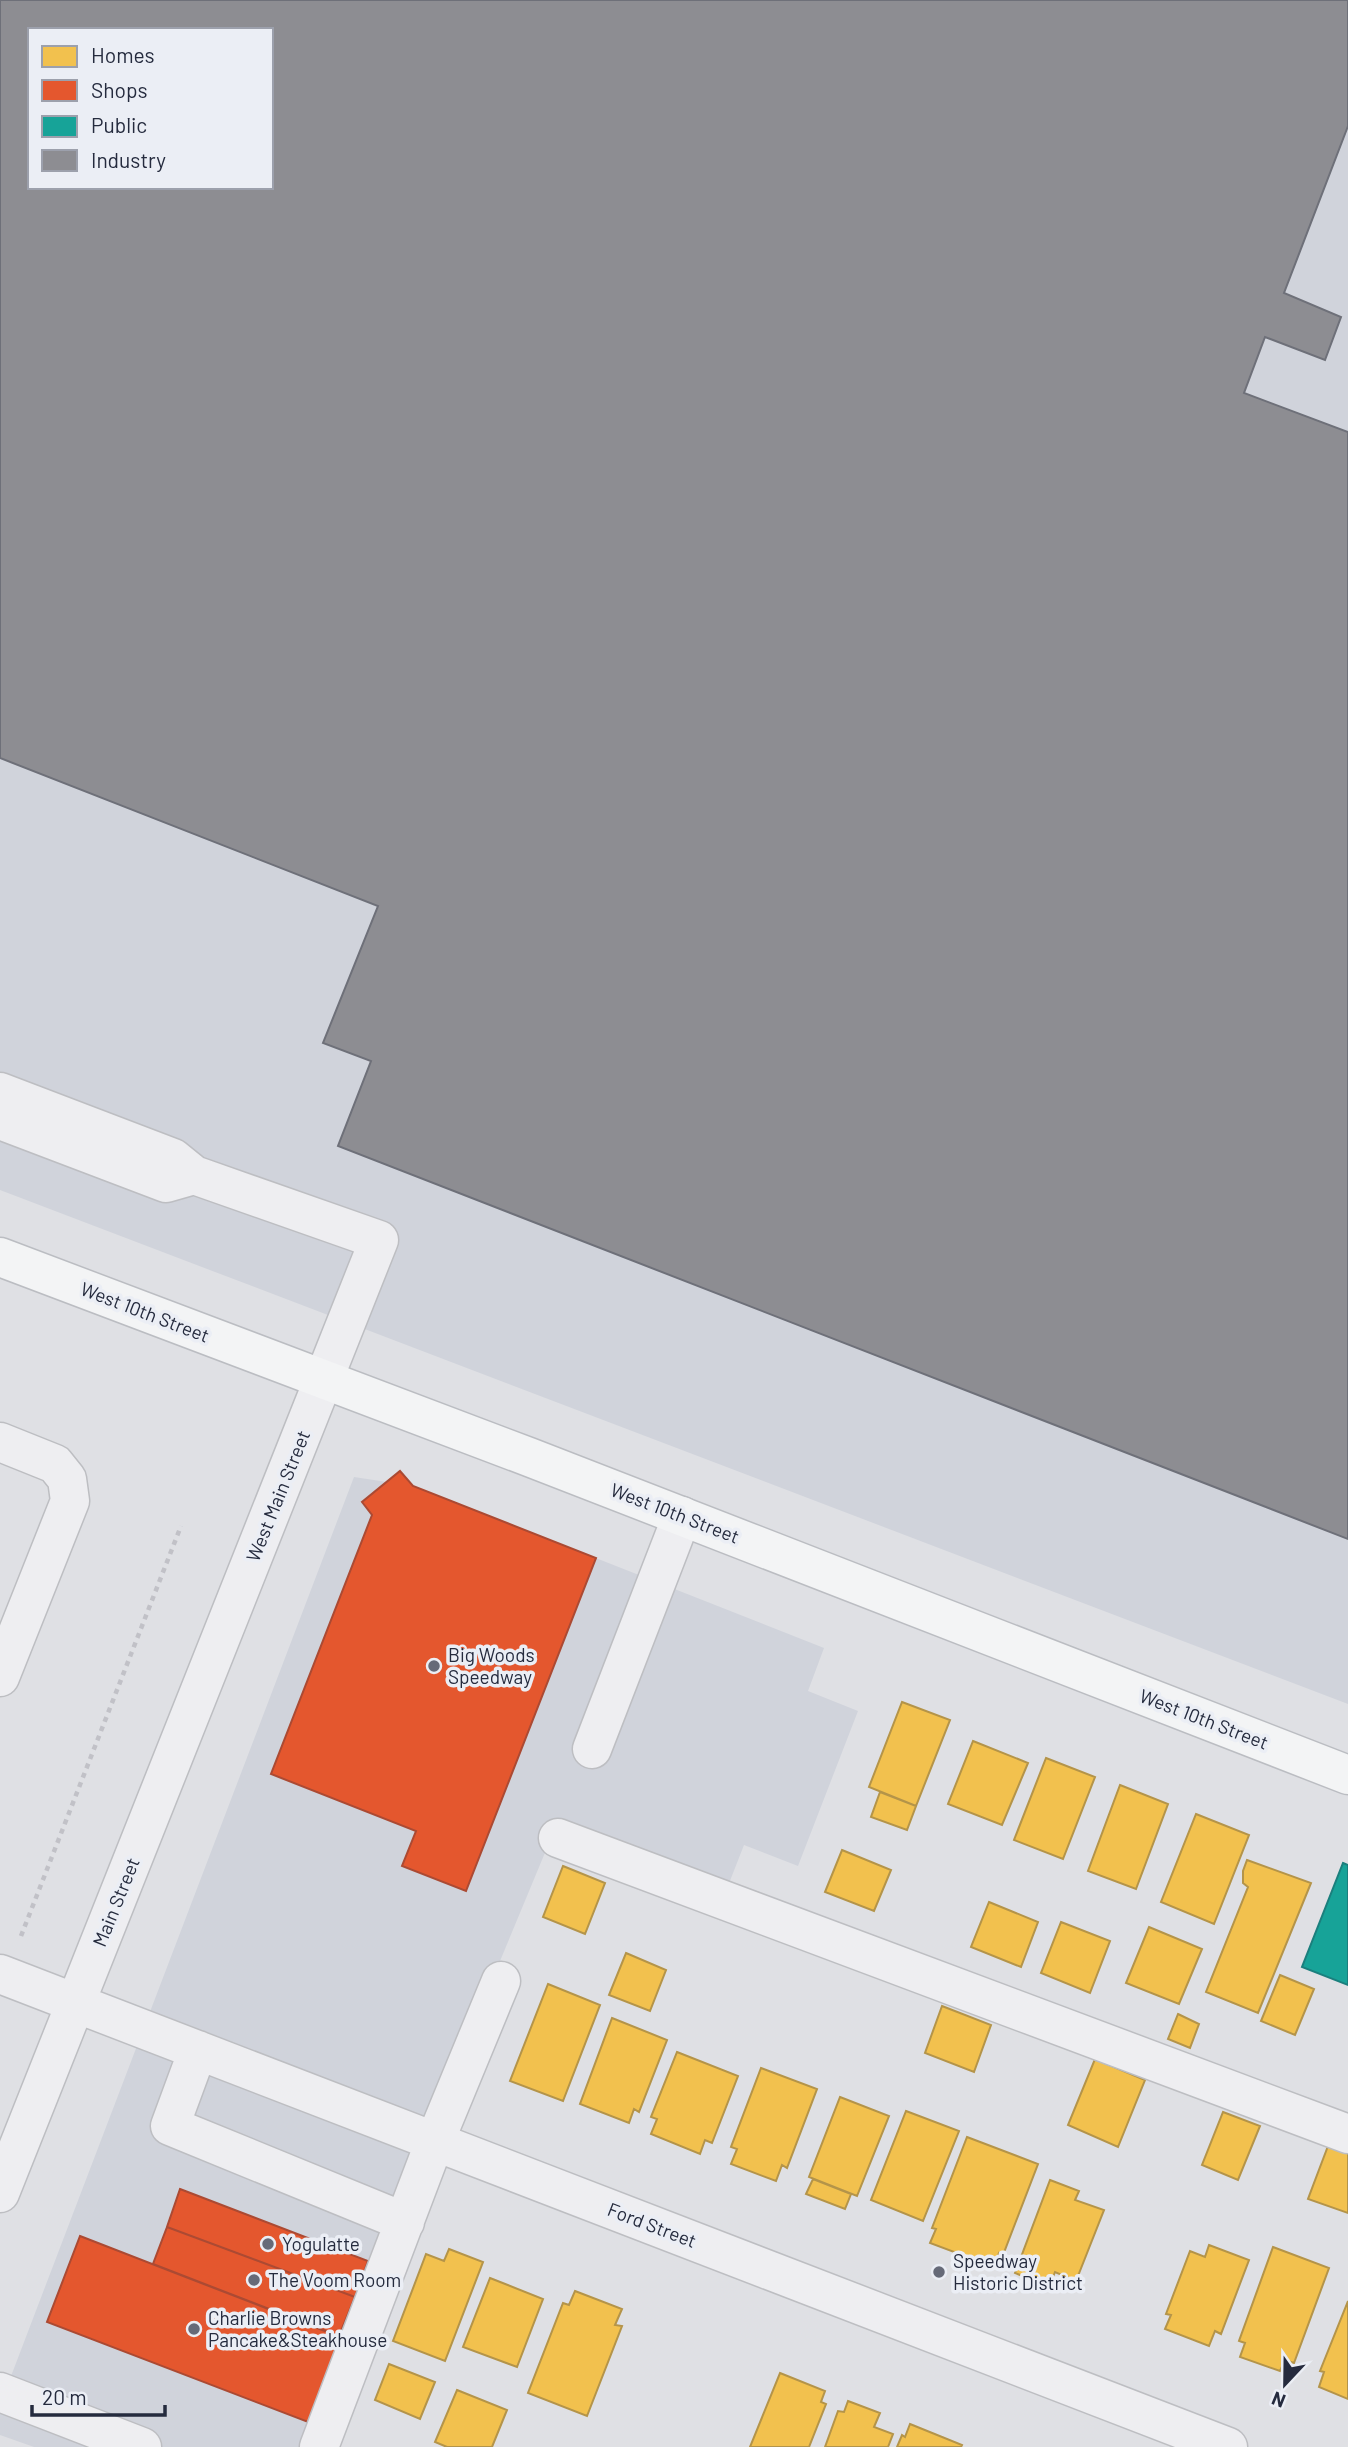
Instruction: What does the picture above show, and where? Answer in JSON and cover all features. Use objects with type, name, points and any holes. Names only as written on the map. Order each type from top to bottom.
[{"type":"main road","name":"West 10th Street","points":[[0,1257],[682,1516],[1348,1775]]},
{"type":"street","points":[[0,1092],[173,1158],[194,1175]]},
{"type":"street","points":[[0,1120],[166,1183],[194,1175]]},
{"type":"street","name":"West Main Street","points":[[194,1175],[379,1240],[232,1611]]},
{"type":"street","points":[[0,1442],[55,1464],[67,1479],[70,1502],[2,1669]]},
{"type":"street","points":[[592,1749],[682,1516]]},
{"type":"street","name":"Main Street","points":[[0,2193],[232,1611]]},
{"type":"street","points":[[558,1838],[1348,2134]]},
{"type":"street","name":"Ford Street","points":[[3,1975],[1228,2447]]},
{"type":"street","points":[[319,2447],[435,2141],[501,1981]]},
{"type":"street","points":[[198,2050],[170,2126],[405,2222]]},
{"type":"street","points":[[0,2392],[142,2447]]},
{"type":"path","points":[[3,1975],[181,1526]]},
{"type":"shaded area","points":[[0,0],[1348,0],[1348,1704],[0,1190]]},
{"type":"shaded area","points":[[354,1477],[413,1486],[824,1648],[808,1691],[858,1711],[798,1866],[744,1845],[726,1891],[554,1831],[306,2447],[34,2447],[0,2435],[0,2405]]},
{"type":"building: Homes","points":[[902,1702],[950,1720],[916,1806],[869,1787]]},
{"type":"building: Homes","points":[[973,1741],[1028,1763],[1002,1825],[948,1804]]},
{"type":"building: Homes","points":[[1046,1758],[1095,1777],[1063,1859],[1014,1840]]},
{"type":"building: Homes","points":[[1120,1785],[1168,1804],[1136,1889],[1088,1871]]},
{"type":"building: Homes","points":[[880,1792],[916,1806],[907,1830],[871,1817]]},
{"type":"building: Homes","points":[[1196,1814],[1249,1835],[1214,1924],[1161,1902]]},
{"type":"building: Homes","points":[[842,1850],[891,1870],[874,1911],[825,1892]]},
{"type":"building: Homes","points":[[1247,1860],[1311,1883],[1258,2013],[1206,1992],[1248,1887],[1243,1883]]},
{"type":"building: Homes","points":[[563,1866],[605,1883],[585,1934],[543,1917]]},
{"type":"building: Homes","points":[[989,1902],[1038,1922],[1021,1967],[971,1947]]},
{"type":"building: Homes","points":[[1061,1922],[1110,1941],[1090,1993],[1041,1973]]},
{"type":"building: Homes","points":[[1149,1927],[1202,1949],[1179,2004],[1126,1983]]},
{"type":"building: Homes","points":[[626,1953],[666,1970],[650,2011],[609,1995]]},
{"type":"building: Homes","points":[[1280,1975],[1314,1989],[1295,2035],[1261,2021]]},
{"type":"building: Homes","points":[[548,1984],[600,2005],[563,2101],[510,2081]]},
{"type":"building: Homes","points":[[942,2006],[991,2025],[974,2072],[925,2053]]},
{"type":"building: Homes","points":[[1178,2014],[1199,2024],[1190,2048],[1168,2039]]},
{"type":"building: Homes","points":[[612,2018],[667,2040],[639,2112],[634,2109],[629,2123],[580,2104]]},
{"type":"building: Homes","points":[[677,2052],[738,2076],[712,2143],[705,2140],[700,2154],[651,2134],[657,2119],[651,2117]]},
{"type":"building: Homes","points":[[1095,2059],[1145,2080],[1118,2147],[1068,2125]]},
{"type":"building: Homes","points":[[761,2068],[817,2089],[787,2168],[782,2165],[776,2181],[731,2164],[737,2149],[731,2147]]},
{"type":"building: Homes","points":[[840,2097],[889,2116],[857,2196],[809,2177]]},
{"type":"building: Homes","points":[[906,2111],[959,2131],[923,2221],[871,2200]]},
{"type":"building: Homes","points":[[1223,2112],[1260,2126],[1238,2180],[1202,2165]]},
{"type":"building: Homes","points":[[967,2137],[1038,2164],[1003,2255],[999,2253],[994,2267],[930,2243],[936,2229],[932,2228]]},
{"type":"building: Homes","points":[[1328,2146],[1348,2153],[1348,2213],[1308,2199]]},
{"type":"building: Homes","points":[[813,2179],[851,2194],[845,2209],[806,2194]]},
{"type":"building: Homes","points":[[1050,2180],[1079,2191],[1075,2200],[1104,2210],[1076,2281],[1055,2272],[1049,2287],[1015,2273]]},
{"type":"building: Homes","points":[[1209,2245],[1249,2260],[1221,2334],[1215,2331],[1209,2346],[1165,2329],[1171,2315],[1166,2314],[1190,2251],[1205,2257]]},
{"type":"building: Homes","points":[[1273,2247],[1329,2268],[1294,2363],[1285,2360],[1280,2371],[1240,2357],[1245,2343],[1239,2341]]},
{"type":"building: Homes","points":[[449,2249],[483,2262],[445,2361],[393,2341],[426,2254],[444,2261]]},
{"type":"building: Homes","points":[[490,2278],[543,2299],[517,2367],[463,2347]]},
{"type":"building: Homes","points":[[575,2291],[622,2309],[615,2325],[622,2326],[587,2416],[528,2393],[563,2303],[569,2305]]},
{"type":"building: Homes","points":[[1348,2301],[1348,2399],[1319,2387],[1324,2372],[1320,2371]]},
{"type":"building: Homes","points":[[389,2364],[435,2382],[420,2419],[375,2400]]},
{"type":"building: Homes","points":[[780,2373],[825,2391],[821,2402],[826,2404],[809,2447],[750,2447]]},
{"type":"building: Homes","points":[[457,2390],[507,2410],[492,2447],[447,2447],[435,2442]]},
{"type":"building: Homes","points":[[848,2401],[880,2413],[874,2427],[893,2434],[888,2447],[825,2447],[838,2411],[844,2412]]},
{"type":"building: Homes","points":[[910,2424],[962,2445],[897,2447]]},
{"type":"building: Shops","name":"Big Woods Speedway","points":[[400,1471],[413,1486],[596,1558],[466,1891],[402,1866],[416,1831],[271,1774],[372,1515],[362,1502]]},
{"type":"building: Shops","name":"Yogulatte","points":[[180,2189],[368,2261],[355,2297],[167,2227]]},
{"type":"building: Shops","name":"The Voom Room","points":[[167,2227],[355,2297],[339,2336],[153,2264]]},
{"type":"building: Shops","name":"Charlie Browns Pancake&Steakhouse","points":[[80,2236],[348,2340],[316,2425],[47,2322]]},
{"type":"building: Public","points":[[1343,1863],[1348,1865],[1348,1985],[1302,1967]]},
{"type":"building: Industry","points":[[0,0],[1348,0],[1348,126],[1284,293],[1341,317],[1325,360],[1265,337],[1244,393],[1348,432],[1348,1539],[338,1146],[371,1061],[323,1043],[378,906],[0,758]]},
{"type":"place","name":"Big Woods Speedway","points":[[434,1666]]},
{"type":"place","name":"Yogulatte","points":[[268,2244]]},
{"type":"place","name":"Speedway Historic District","points":[[939,2272]]},
{"type":"place","name":"The Voom Room","points":[[254,2280]]},
{"type":"place","name":"Charlie Browns Pancake&Steakhouse","points":[[194,2329]]}]
